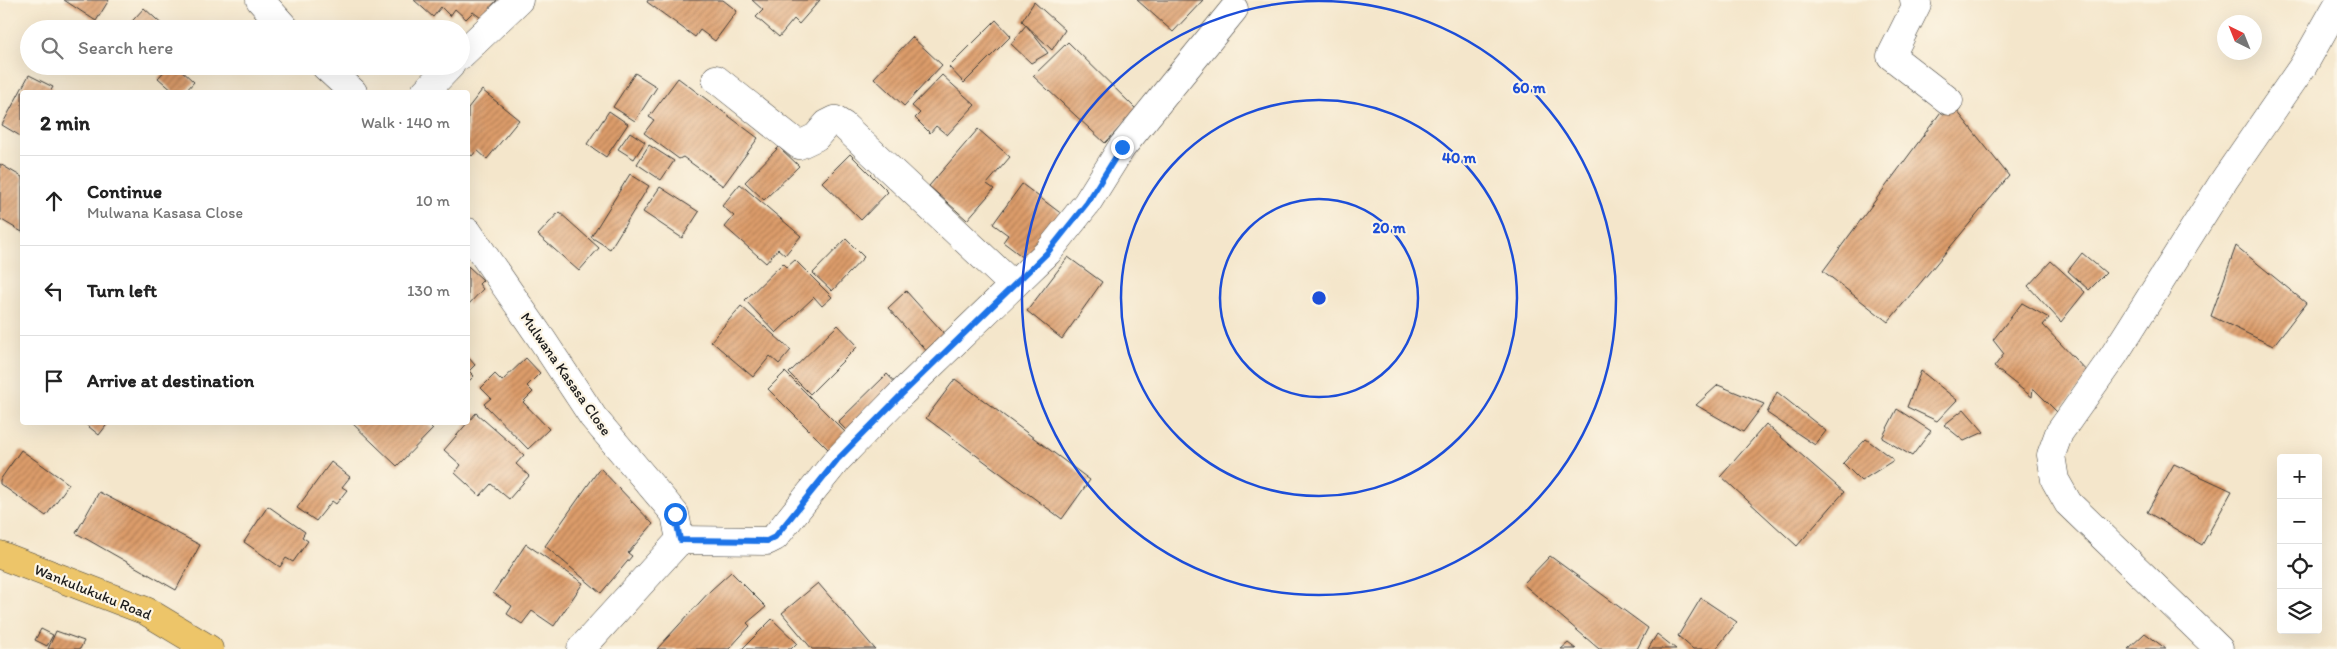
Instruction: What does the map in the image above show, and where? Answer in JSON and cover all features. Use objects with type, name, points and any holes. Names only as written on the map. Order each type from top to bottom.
[{"type":"main road","name":"Wankulukuku Road","points":[[0,555],[146,611],[209,649]]},
{"type":"street","points":[[260,0],[278,20]]},
{"type":"street","points":[[470,46],[519,0]]},
{"type":"street","points":[[1914,0],[1917,4],[1891,56],[1949,101]]},
{"type":"street","points":[[2219,649],[2068,503],[2054,480],[2051,455],[2059,433],[2114,355],[2225,179],[2303,66],[2337,6]]},
{"type":"street","points":[[581,649],[680,540],[767,541],[775,537],[837,460],[1064,234],[1087,203],[1122,147],[1234,9]]},
{"type":"street","points":[[335,75],[351,90]]},
{"type":"street","points":[[427,90],[441,75]]},
{"type":"street","points":[[716,79],[799,145],[816,138],[827,124],[835,120],[843,125],[1013,285]]},
{"type":"street","name":"Mulwana Kasasa Close","points":[[470,235],[543,340],[593,418],[675,514],[680,540]]},
{"type":"building","points":[[64,0],[109,0],[97,20]]},
{"type":"building","points":[[414,0],[497,0],[481,18],[473,12],[466,19],[455,9],[450,16],[441,7],[433,17]]},
{"type":"building","points":[[648,0],[723,0],[737,11],[715,41],[700,30],[695,37],[647,2]]},
{"type":"building","points":[[752,0],[820,0],[799,24],[794,19],[779,37],[756,17],[763,10]]},
{"type":"building","points":[[1137,0],[1203,0],[1173,32]]},
{"type":"building","points":[[1034,2],[1065,30],[1052,50],[1022,21]]},
{"type":"building","points":[[144,8],[157,20],[133,20]]},
{"type":"building","points":[[996,20],[1011,36],[964,83],[949,67]]},
{"type":"building","points":[[1026,25],[1048,53],[1031,63],[1011,44]]},
{"type":"building","points":[[912,37],[942,65],[904,106],[874,78]]},
{"type":"building","points":[[1068,42],[1137,110],[1105,143],[1033,76]]},
{"type":"building","points":[[635,73],[657,87],[635,121],[613,107]]},
{"type":"building","points":[[29,75],[53,87],[51,90],[21,90]]},
{"type":"building","points":[[161,75],[187,75],[194,82],[187,90],[172,90],[158,78]]},
{"type":"building","points":[[942,75],[975,105],[947,135],[936,126],[930,133],[915,118],[920,113],[912,106]]},
{"type":"building","points":[[678,78],[758,138],[723,186],[683,157],[679,159],[644,133],[654,120],[649,117]]},
{"type":"building","points":[[482,90],[519,120],[487,159],[477,150],[472,156],[470,154],[470,105]]},
{"type":"building","points":[[20,92],[20,136],[2,125]]},
{"type":"building","points":[[1949,101],[2009,176],[1888,322],[1823,271]]},
{"type":"building","points":[[609,111],[628,124],[606,157],[587,144]]},
{"type":"building","points":[[978,129],[1010,157],[987,184],[994,189],[967,220],[929,186]]},
{"type":"building","points":[[630,132],[645,142],[634,159],[618,149]]},
{"type":"building","points":[[649,145],[674,161],[661,180],[637,164]]},
{"type":"building","points":[[779,147],[799,166],[764,200],[745,182]]},
{"type":"building","points":[[850,154],[888,192],[861,220],[822,182]]},
{"type":"building","points":[[0,164],[20,176],[20,231],[0,219]]},
{"type":"building","points":[[630,174],[649,186],[610,249],[591,237]]},
{"type":"building","points":[[740,184],[801,236],[785,255],[778,249],[766,263],[725,227],[734,216],[722,206]]},
{"type":"building","points":[[1022,184],[1067,218],[1032,264],[1003,242],[1008,235],[993,224]]},
{"type":"building","points":[[660,187],[699,212],[682,238],[643,212]]},
{"type":"building","points":[[559,212],[599,248],[579,271],[538,235]]},
{"type":"building","points":[[846,239],[864,257],[832,291],[813,273]]},
{"type":"building","points":[[2236,246],[2306,303],[2273,346],[2211,316]]},
{"type":"building","points":[[2082,253],[2106,273],[2089,290],[2068,271]]},
{"type":"building","points":[[1068,257],[1102,282],[1062,339],[1027,311]]},
{"type":"building","points":[[795,260],[832,297],[822,306],[814,297],[776,333],[745,300],[783,263],[787,267]]},
{"type":"building","points":[[2051,261],[2085,292],[2061,322],[2028,286]]},
{"type":"building","points":[[470,268],[483,280],[479,284],[483,289],[470,303]]},
{"type":"building","points":[[906,291],[949,339],[930,355],[888,308]]},
{"type":"building","points":[[2022,303],[2049,318],[2043,325],[2090,375],[2057,412],[2033,388],[2032,397],[1994,367],[2004,354],[1993,340]]},
{"type":"building","points":[[741,306],[791,350],[779,364],[770,356],[753,377],[711,341]]},
{"type":"building","points":[[838,325],[858,346],[810,394],[789,373]]},
{"type":"building","points":[[526,358],[540,373],[527,386],[533,392],[523,402],[549,429],[528,449],[484,404],[491,398],[481,388],[495,374],[502,381]]},
{"type":"building","points":[[470,359],[475,365],[470,370]]},
{"type":"building","points":[[1921,371],[1957,400],[1937,421],[1907,407]]},
{"type":"building","points":[[470,372],[474,376],[470,380]]},
{"type":"building","points":[[785,372],[851,438],[834,455],[768,389]]},
{"type":"building","points":[[887,374],[900,388],[852,436],[838,422]]},
{"type":"building","points":[[955,379],[1090,480],[1062,519],[926,418]]},
{"type":"building","points":[[1718,385],[1764,404],[1743,432],[1696,405]]},
{"type":"building","points":[[1777,392],[1826,431],[1815,445],[1767,413]]},
{"type":"building","points":[[1897,409],[1931,431],[1912,456],[1882,438]]},
{"type":"building","points":[[1964,409],[1984,432],[1964,441],[1944,425]]},
{"type":"building","points":[[476,413],[524,455],[516,464],[529,476],[509,499],[491,484],[480,496],[455,473],[461,465],[444,450],[466,425],[470,425],[470,420]]},
{"type":"building","points":[[1766,424],[1844,492],[1797,546],[1721,476]]},
{"type":"building","points":[[87,425],[107,425],[99,435]]},
{"type":"building","points":[[354,425],[429,425],[433,429],[397,466]]},
{"type":"building","points":[[1866,439],[1894,460],[1861,481],[1843,463]]},
{"type":"building","points":[[21,450],[69,484],[46,516],[0,484],[0,480]]},
{"type":"building","points":[[331,462],[350,477],[342,487],[347,490],[336,504],[332,501],[316,521],[297,508]]},
{"type":"building","points":[[2174,464],[2232,491],[2202,545],[2147,512]]},
{"type":"building","points":[[600,468],[653,524],[628,553],[632,556],[601,593],[545,546]]},
{"type":"building","points":[[99,492],[200,545],[176,590],[76,533]]},
{"type":"building","points":[[268,506],[305,532],[302,537],[308,541],[293,562],[286,558],[280,567],[244,542]]},
{"type":"building","points":[[526,544],[583,583],[554,626],[532,611],[522,624],[507,614],[512,606],[493,593]]},
{"type":"building","points":[[1550,556],[1648,628],[1637,649],[1599,649],[1523,584]]},
{"type":"building","points":[[731,572],[766,607],[747,623],[750,626],[729,649],[657,649],[711,590]]},
{"type":"building","points":[[818,583],[875,649],[812,649],[782,613]]},
{"type":"building","points":[[1701,598],[1737,622],[1716,649],[1693,649],[1678,636]]},
{"type":"building","points":[[772,619],[797,643],[791,649],[742,649]]},
{"type":"building","points":[[41,629],[53,635],[47,646],[35,640]]},
{"type":"building","points":[[56,631],[84,641],[80,649],[48,649]]},
{"type":"building","points":[[2145,633],[2166,649],[2128,649]]},
{"type":"building","points":[[1657,634],[1676,649],[1648,649]]},
{"type":"building","points":[[1568,643],[1576,649],[1561,649]]},
{"type":"route","points":[[675,514],[680,540],[767,541],[775,537],[837,460],[1048,252],[1087,203],[1122,147]]}]
